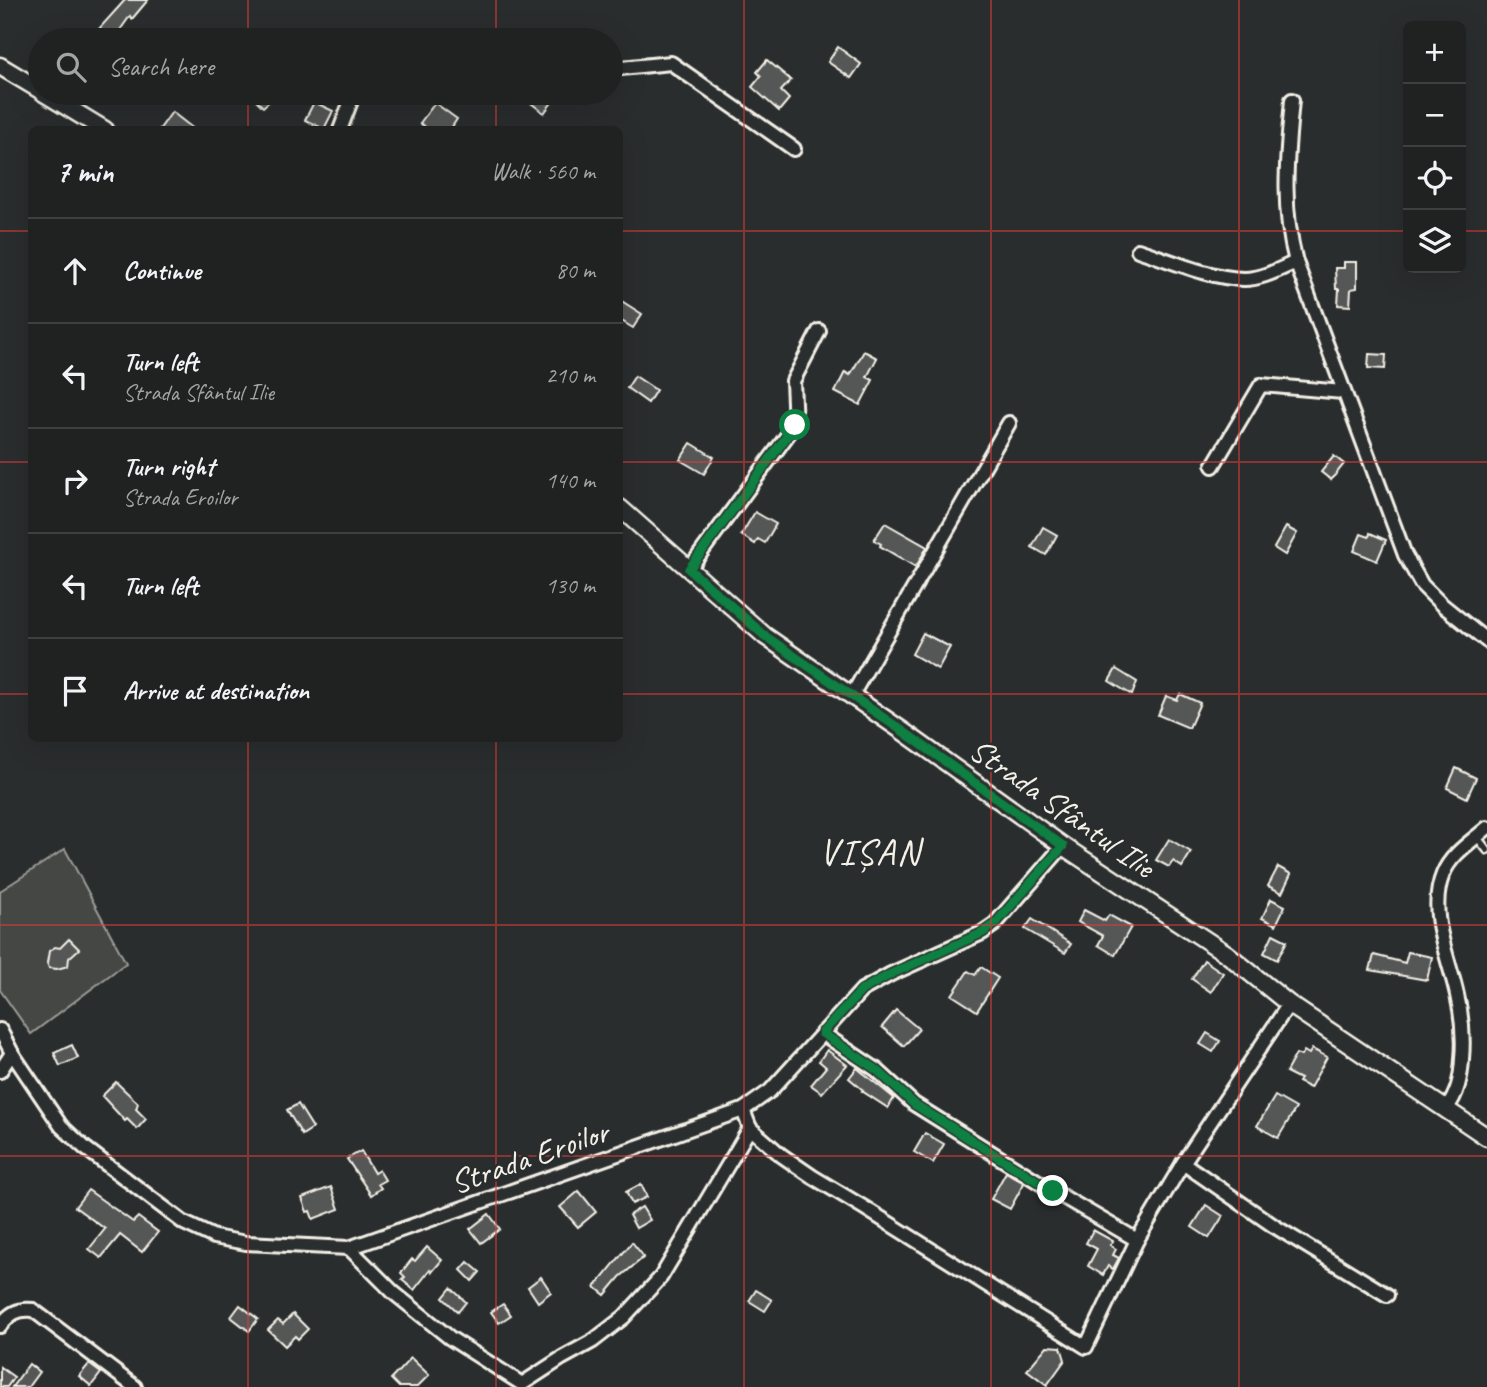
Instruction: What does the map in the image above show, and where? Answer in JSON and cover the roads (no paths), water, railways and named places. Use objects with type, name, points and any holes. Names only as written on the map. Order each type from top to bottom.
[{"type":"street","points":[[623,68],[671,63],[794,149]]},
{"type":"street","points":[[0,66],[28,83]]},
{"type":"street","points":[[1292,100],[1286,173],[1288,232],[1296,262],[1405,555],[1422,585],[1487,641]]},
{"type":"street","points":[[64,105],[98,126]]},
{"type":"street","points":[[342,126],[349,105]]},
{"type":"street","points":[[1138,250],[1217,275],[1244,279],[1262,276],[1296,262]]},
{"type":"street","points":[[689,569],[795,425],[793,381],[820,331]]},
{"type":"street","points":[[1213,466],[1261,385],[1343,392]]},
{"type":"street","points":[[852,695],[1009,423]]},
{"type":"street","name":"Strada Sfântul Ilie","points":[[623,511],[765,636],[1063,846],[1227,954],[1289,1004],[1487,1137]]},
{"type":"street","points":[[1446,1109],[1461,1077],[1463,1045],[1457,992],[1439,927],[1439,886],[1452,858],[1482,832]]},
{"type":"street","name":"Strada Eroilor","points":[[0,1030],[12,1053],[61,1126],[125,1180],[184,1223],[214,1237],[246,1243],[349,1248],[743,1110],[770,1091],[862,990],[982,933],[995,924],[1063,846]]},
{"type":"street","points":[[743,1110],[750,1128],[781,1155],[1086,1347],[1137,1240],[1183,1163],[1289,1004]]},
{"type":"street","points":[[822,1033],[877,1070],[914,1104],[1137,1240]]},
{"type":"street","points":[[0,1071],[12,1053]]},
{"type":"street","points":[[349,1248],[394,1293],[450,1338],[522,1384],[593,1341],[624,1317],[662,1277],[750,1128]]},
{"type":"street","points":[[1183,1163],[1274,1226],[1387,1294]]},
{"type":"street","points":[[0,1326],[14,1312],[33,1310],[135,1387]]},
{"type":"lane","points":[[1482,832],[1487,850]]},
{"type":"district","name":"VIȘAN","points":[[870,851]]}]
